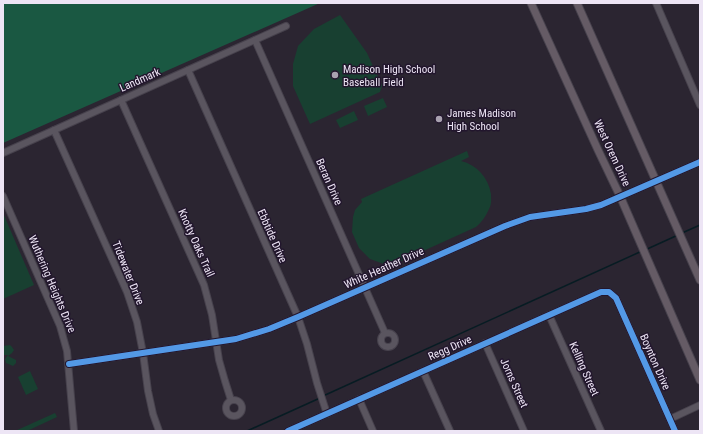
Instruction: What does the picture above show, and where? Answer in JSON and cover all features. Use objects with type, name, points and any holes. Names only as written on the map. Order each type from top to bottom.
[{"type":"main road","name":"West Orem Drive","points":[[531,3],[620,196],[700,380]]},
{"type":"main road","points":[[577,3],[700,280]]},
{"type":"street","points":[[656,3],[700,104]]},
{"type":"street","name":"Landmark","points":[[3,153],[286,26]]},
{"type":"street","name":"Beran Drive","points":[[255,40],[385,333]]},
{"type":"street","name":"Ebbtide Drive","points":[[188,70],[298,317],[327,414]]},
{"type":"street","name":"Knotty Oaks Trail","points":[[121,100],[204,286],[212,315],[219,360],[231,400]]},
{"type":"street","name":"Tidewater Drive","points":[[54,130],[127,292],[137,322],[148,391],[153,414],[159,431]]},
{"type":"street","name":"White Heather Drive","points":[[68,364],[236,339],[269,329],[522,219],[547,214],[559,214],[601,205],[700,162]]},
{"type":"street","name":"Wuthering Heights Drive","points":[[3,196],[57,317],[64,338],[74,431]]},
{"type":"street","name":"Regg Drive","points":[[288,431],[297,429],[359,399],[601,292],[609,292],[616,298],[617,302]]},
{"type":"street","name":"Boynton Drive","points":[[617,302],[675,431]]},
{"type":"street","name":"Kelling Street","points":[[549,315],[601,431]]},
{"type":"street","name":"Jorns Street","points":[[485,343],[524,431]]},
{"type":"street","points":[[423,371],[450,431]]},
{"type":"street","points":[[359,399],[373,431]]},
{"type":"street","points":[[670,419],[700,405]]},
{"type":"green space","points":[[3,3],[320,3],[3,143]]},
{"type":"green space","name":"Madison High School Baseball Field","points":[[340,15],[367,53],[382,86],[380,92],[310,124],[293,86],[293,64],[298,46],[314,29]]},
{"type":"green space","points":[[383,98],[387,107],[368,116],[364,106]]},
{"type":"green space","points":[[354,111],[358,120],[340,128],[336,120]]},
{"type":"green space","points":[[467,151],[469,157],[461,161],[472,165],[481,173],[490,188],[491,194],[490,207],[482,221],[476,227],[399,262],[384,264],[370,259],[359,248],[352,232],[353,217],[355,210],[362,202],[361,199]]},
{"type":"green space","points":[[3,213],[34,285],[3,299]]},
{"type":"green space","points":[[10,345],[14,350],[8,356],[16,360],[16,363],[13,366],[6,363],[5,359],[8,355],[3,355],[3,346]]},
{"type":"green space","points":[[30,371],[38,389],[26,395],[18,377]]},
{"type":"green space","points":[[55,413],[57,417],[27,431],[15,431]]},
{"type":"waterway","points":[[682,233],[700,225]]},
{"type":"waterway","points":[[645,250],[678,235]]},
{"type":"waterway","points":[[323,396],[642,251]]},
{"type":"waterway","points":[[247,431],[320,398]]},
{"type":"cycle path","points":[[69,364],[236,339],[269,329],[505,226],[530,217],[586,209],[601,205],[700,162]]},
{"type":"cycle path","points":[[288,431],[601,292],[609,292],[616,298],[675,431]]},
{"type":"place","name":"Madison High School Baseball Field","points":[[335,75]]},
{"type":"place","name":"James Madison High School","points":[[439,119]]}]
